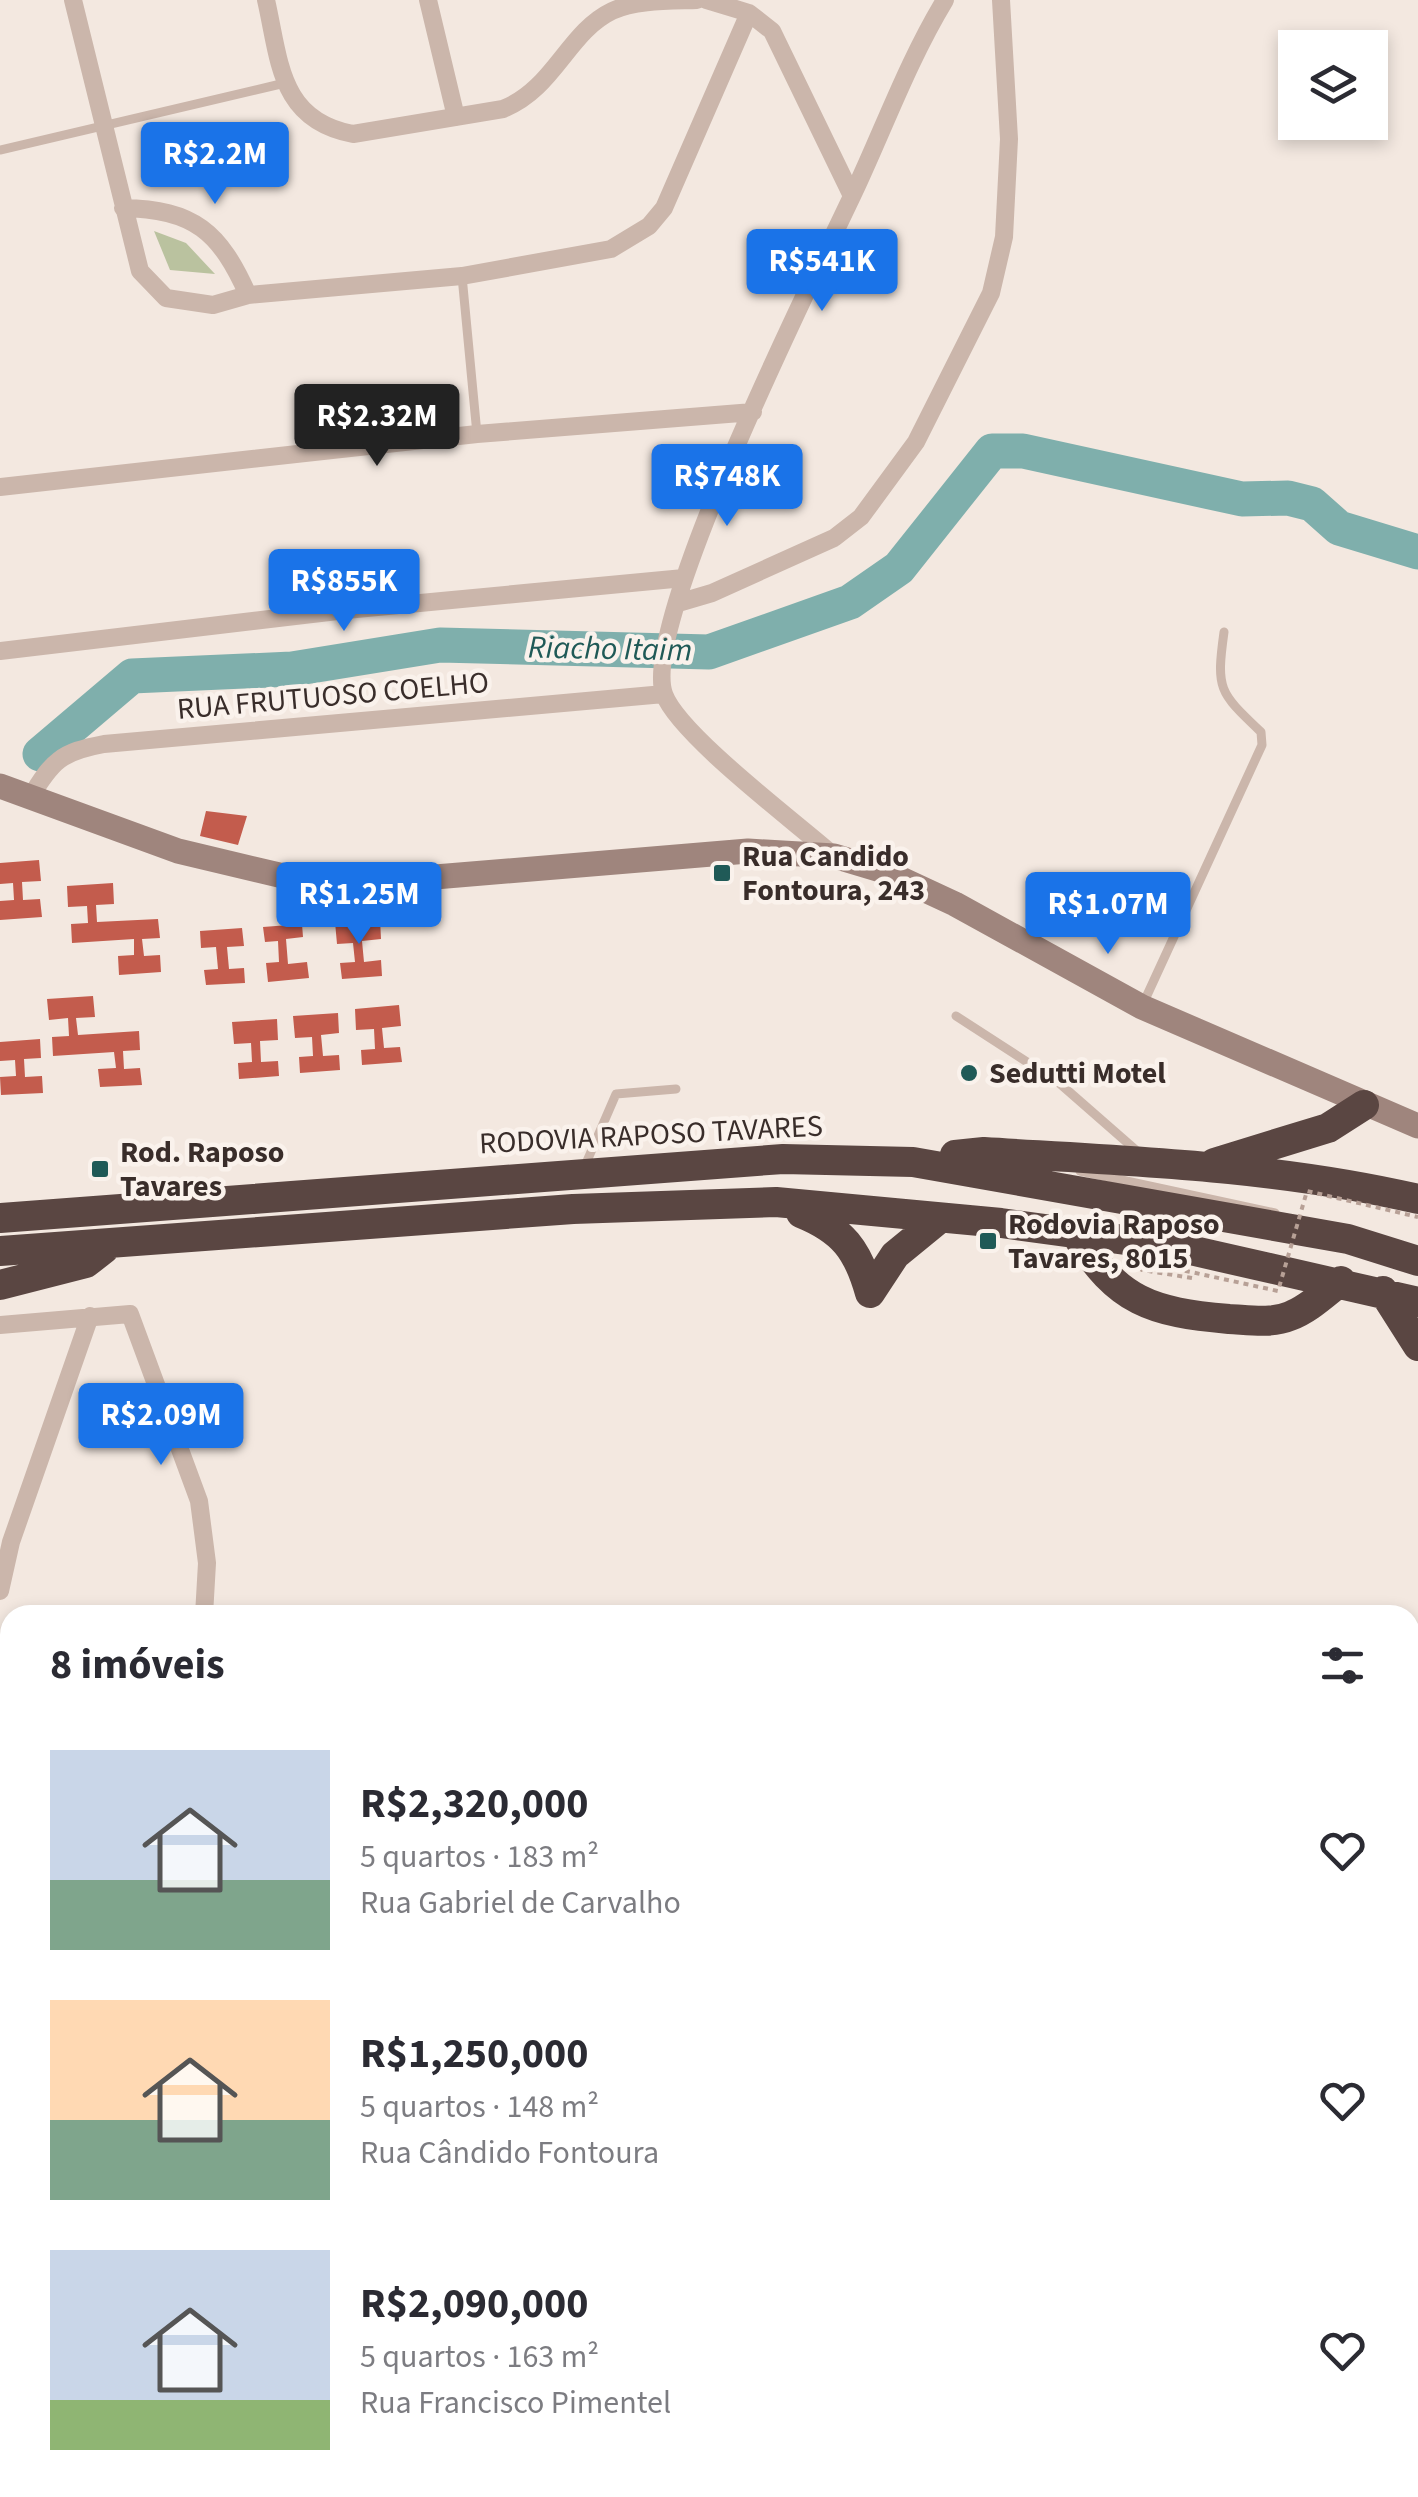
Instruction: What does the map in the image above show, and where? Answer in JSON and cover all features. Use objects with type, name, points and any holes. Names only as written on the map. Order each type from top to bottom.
[{"type":"highway","points":[[1204,1166],[1328,1128],[1364,1105]]},
{"type":"highway","points":[[913,1162],[984,1152],[1150,1162],[1332,1179],[1418,1199]]},
{"type":"highway","name":"RODOVIA RAPOSO TAVARES","points":[[0,1218],[752,1159],[913,1162],[1348,1240],[1418,1261]]},
{"type":"highway","points":[[776,1202],[842,1235],[856,1251],[870,1292],[895,1254],[939,1219]]},
{"type":"highway","points":[[0,1251],[240,1230],[573,1209],[776,1202],[1176,1247],[1342,1281],[1418,1302]]},
{"type":"highway","points":[[1076,1234],[1114,1286],[1148,1307],[1196,1316],[1268,1322],[1287,1318],[1342,1281]]},
{"type":"highway","points":[[0,1285],[86,1264],[110,1244]]},
{"type":"highway","points":[[1383,1291],[1418,1346]]},
{"type":"main road","points":[[0,786],[178,851],[278,874],[338,881],[411,879],[748,851],[834,856],[884,870],[955,904],[1142,1007],[1418,1126]]},
{"type":"street","points":[[73,0],[140,271],[154,290],[182,304],[198,305],[248,296],[462,276],[611,249],[649,226],[664,208],[749,13]]},
{"type":"street","points":[[266,0],[285,83],[309,117],[329,130],[353,134],[456,117],[525,100],[608,12],[674,0],[697,0]]},
{"type":"street","points":[[428,0],[456,117]]},
{"type":"street","points":[[706,0],[749,13],[782,45],[852,196]]},
{"type":"street","points":[[834,856],[685,724],[664,694],[663,672],[684,578],[753,412],[945,0]]},
{"type":"street","points":[[678,603],[728,586],[834,538],[861,517],[916,442],[991,293],[1004,237],[1009,156],[1001,0]]},
{"type":"street","points":[[123,208],[154,208],[194,221],[223,248],[248,296]]},
{"type":"street","points":[[0,487],[477,434],[753,412]]},
{"type":"street","points":[[0,650],[326,612],[684,578]]},
{"type":"street","name":"RUA FRUTUOSO COELHO","points":[[30,798],[46,771],[68,750],[104,744],[664,694]]},
{"type":"street","points":[[0,1324],[128,1313],[198,1500],[207,1563],[205,1605]]},
{"type":"street","points":[[0,1591],[11,1542],[90,1316]]},
{"type":"lane","points":[[0,150],[285,83]]},
{"type":"lane","points":[[462,276],[477,434]]},
{"type":"lane","points":[[1142,1007],[1262,745],[1261,732],[1222,692],[1218,678],[1224,632]]},
{"type":"lane","points":[[956,1016],[1058,1082],[1150,1162]]},
{"type":"lane","points":[[582,1171],[616,1094],[676,1089]]},
{"type":"lane","points":[[984,1152],[1258,1206],[1348,1240]]},
{"type":"path","points":[[1192,1278],[1142,1270],[1146,1262],[1278,1290],[1306,1191],[1418,1217]]},
{"type":"green space","points":[[154,231],[186,243],[215,274],[170,270]]},
{"type":"building","points":[[206,811],[247,816],[238,845],[200,836]]},
{"type":"building","points":[[39,860],[41,881],[22,882],[23,900],[40,899],[42,917],[0,920],[0,901],[14,900],[13,883],[0,884],[0,863]]},
{"type":"building","points":[[113,883],[114,904],[96,905],[97,922],[158,919],[160,938],[142,939],[144,956],[160,955],[161,972],[119,975],[118,956],[134,955],[134,939],[72,943],[71,924],[88,923],[87,906],[68,907],[67,886]]},
{"type":"building","points":[[380,918],[381,939],[362,941],[364,962],[381,960],[382,976],[342,979],[340,963],[355,962],[353,943],[337,944],[335,922]]},
{"type":"building","points":[[302,924],[303,937],[286,939],[288,964],[307,962],[309,978],[268,982],[266,963],[279,962],[278,941],[265,942],[263,927]]},
{"type":"building","points":[[242,928],[244,946],[227,947],[229,969],[244,968],[245,983],[206,985],[204,970],[218,969],[216,947],[201,948],[200,931]]},
{"type":"building","points":[[93,996],[95,1017],[76,1018],[78,1035],[139,1031],[140,1050],[123,1051],[124,1069],[140,1068],[142,1085],[100,1087],[98,1069],[116,1068],[114,1052],[53,1056],[52,1037],[69,1036],[68,1018],[49,1020],[47,999]]},
{"type":"building","points":[[399,1005],[401,1026],[382,1028],[384,1048],[400,1047],[402,1062],[362,1065],[361,1050],[375,1049],[374,1029],[356,1030],[355,1009]]},
{"type":"building","points":[[338,1013],[339,1033],[321,1035],[323,1056],[339,1055],[340,1070],[300,1073],[299,1057],[313,1056],[312,1037],[295,1038],[293,1016]]},
{"type":"building","points":[[277,1019],[278,1040],[260,1041],[261,1062],[278,1061],[279,1076],[239,1079],[238,1063],[252,1062],[251,1043],[234,1044],[232,1022]]},
{"type":"building","points":[[40,1039],[41,1058],[24,1059],[25,1077],[42,1076],[43,1093],[1,1095],[0,1077],[16,1076],[15,1060],[0,1061],[0,1042]]},
{"type":"waterway","name":"Riacho Itaim","points":[[40,754],[132,676],[292,669],[440,645],[709,652],[850,602],[899,568],[992,451],[1023,451],[1242,499],[1288,498],[1312,504],[1339,528],[1418,552]]},
{"type":"place","name":"Rua Candido Fontoura, 243","points":[[722,873]]},
{"type":"place","name":"Sedutti Motel","points":[[969,1073]]},
{"type":"place","name":"Rod. Raposo Tavares","points":[[100,1169]]},
{"type":"place","name":"Rodovia Raposo Tavares, 8015","points":[[988,1241]]}]
